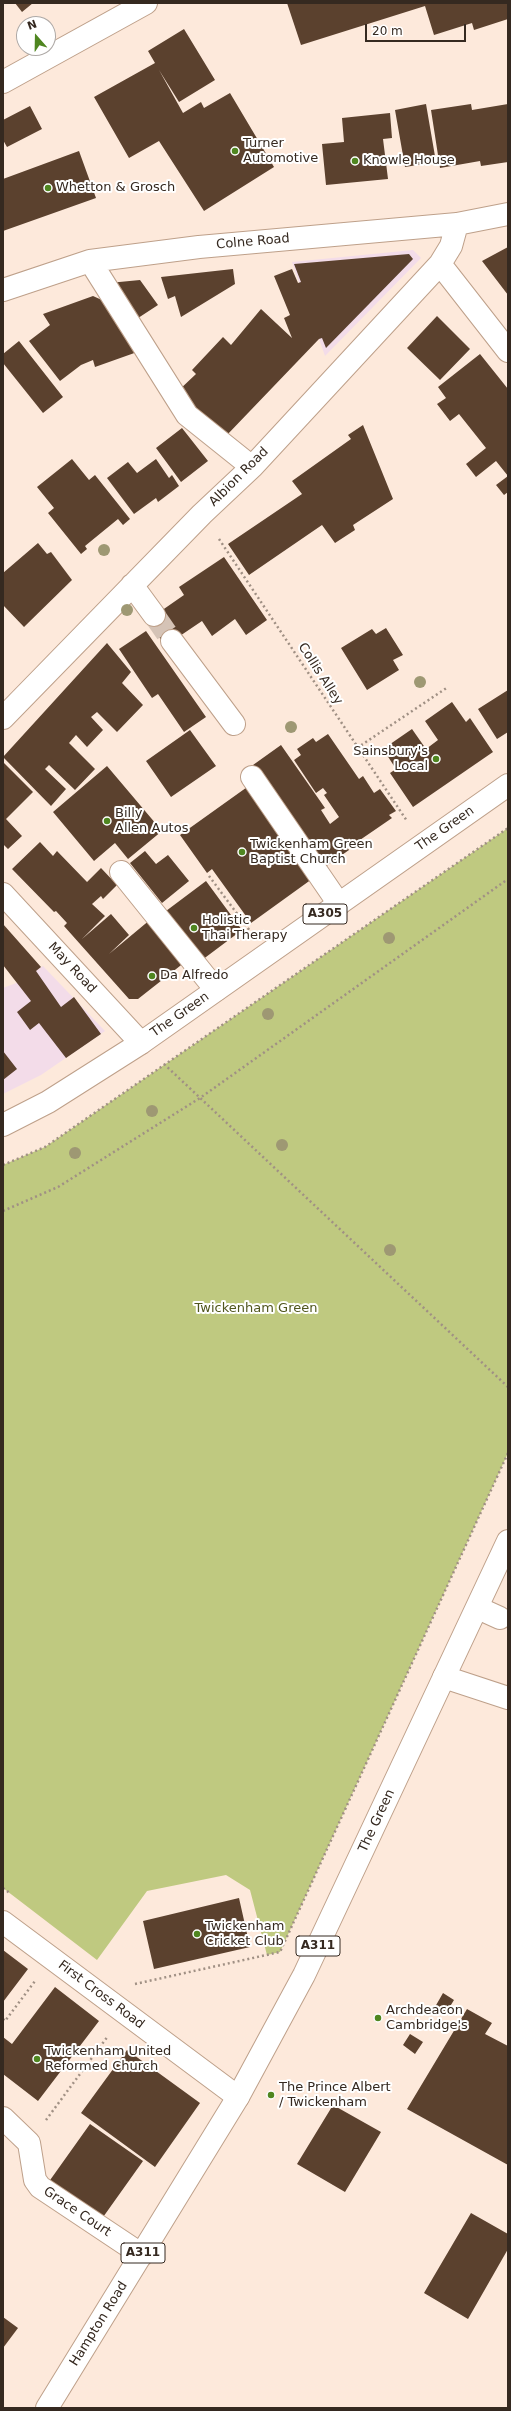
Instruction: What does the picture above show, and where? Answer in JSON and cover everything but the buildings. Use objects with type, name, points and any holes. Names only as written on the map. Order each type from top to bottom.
[{"type":"street","points":[[3,82],[137,5]]},
{"type":"street","name":"Colne Road","points":[[3,290],[90,261],[199,247],[457,224],[508,214]]},
{"type":"street","name":"Albion Road","points":[[3,718],[202,514],[252,467],[440,264],[451,246],[457,224]]},
{"type":"street","points":[[90,261],[187,414],[252,467]]},
{"type":"street","points":[[440,264],[508,351]]},
{"type":"street","points":[[132,585],[154,616]]},
{"type":"street","points":[[172,641],[234,724]]},
{"type":"street","points":[[252,777],[339,904]]},
{"type":"street","name":"The Green","points":[[3,1125],[48,1102],[141,1043],[508,785]]},
{"type":"street","points":[[121,872],[216,990]]},
{"type":"street","name":"May Road","points":[[3,894],[141,1043]]},
{"type":"street","name":"The Green","points":[[238,2097],[304,1975],[478,1608],[508,1541]]},
{"type":"street","points":[[478,1608],[500,1618]]},
{"type":"street","points":[[444,1677],[508,1698]]},
{"type":"street","name":"First Cross Road","points":[[3,1922],[238,2097]]},
{"type":"street","name":"Hampton Road","points":[[47,2408],[238,2097]]},
{"type":"street","points":[[3,2118],[29,2143]]},
{"type":"street","name":"Grace Court","points":[[29,2143],[35,2180],[40,2187],[142,2254]]},
{"type":"path","name":"Collis Alley","points":[[202,514],[423,845]]},
{"type":"path","points":[[357,748],[448,687]]},
{"type":"path","points":[[3,1165],[45,1147],[508,828]]},
{"type":"path","points":[[209,876],[266,955]]},
{"type":"path","points":[[3,1211],[58,1187],[200,1098],[508,879]]},
{"type":"path","points":[[141,1043],[508,1387]]},
{"type":"path","points":[[130,1985],[280,1952],[508,1453]]},
{"type":"path","points":[[3,1888],[16,1898]]},
{"type":"path","points":[[3,2020],[5,2021],[38,1976]]},
{"type":"path","points":[[29,2143],[112,2030]]},
{"type":"shaded area","points":[[413,250],[421,258],[325,356],[292,262]]},
{"type":"shaded area","points":[[43,966],[105,1031],[41,1075],[3,1094],[3,988],[19,982]]},
{"type":"green space","name":"Twickenham Green","points":[[508,828],[508,1453],[280,1952],[267,1955],[250,1890],[226,1875],[147,1891],[97,1960],[3,1888],[3,1165],[45,1147]]},
{"type":"tunnel","points":[[154,615],[172,641]]},
{"type":"place","name":"Turner Automotive","points":[[235,151]]},
{"type":"place","name":"Knowle House","points":[[355,161]]},
{"type":"place","name":"Whetton & Grosch","points":[[48,188]]},
{"type":"place","name":"Sainsbury's Local","points":[[436,759]]},
{"type":"place","name":"Billy Allen Autos","points":[[107,821]]},
{"type":"place","name":"Twickenham Green Baptist Church","points":[[242,852]]},
{"type":"place","name":"Holistic Thai Therapy","points":[[194,928]]},
{"type":"place","name":"Da Alfredo","points":[[152,976]]},
{"type":"place","name":"Twickenham Cricket Club","points":[[197,1934]]},
{"type":"place","name":"Archdeacon Cambridge's","points":[[378,2018]]},
{"type":"place","name":"Twickenham United Reformed Church","points":[[37,2059]]},
{"type":"place","name":"The Prince Albert / Twickenham","points":[[271,2095]]}]
